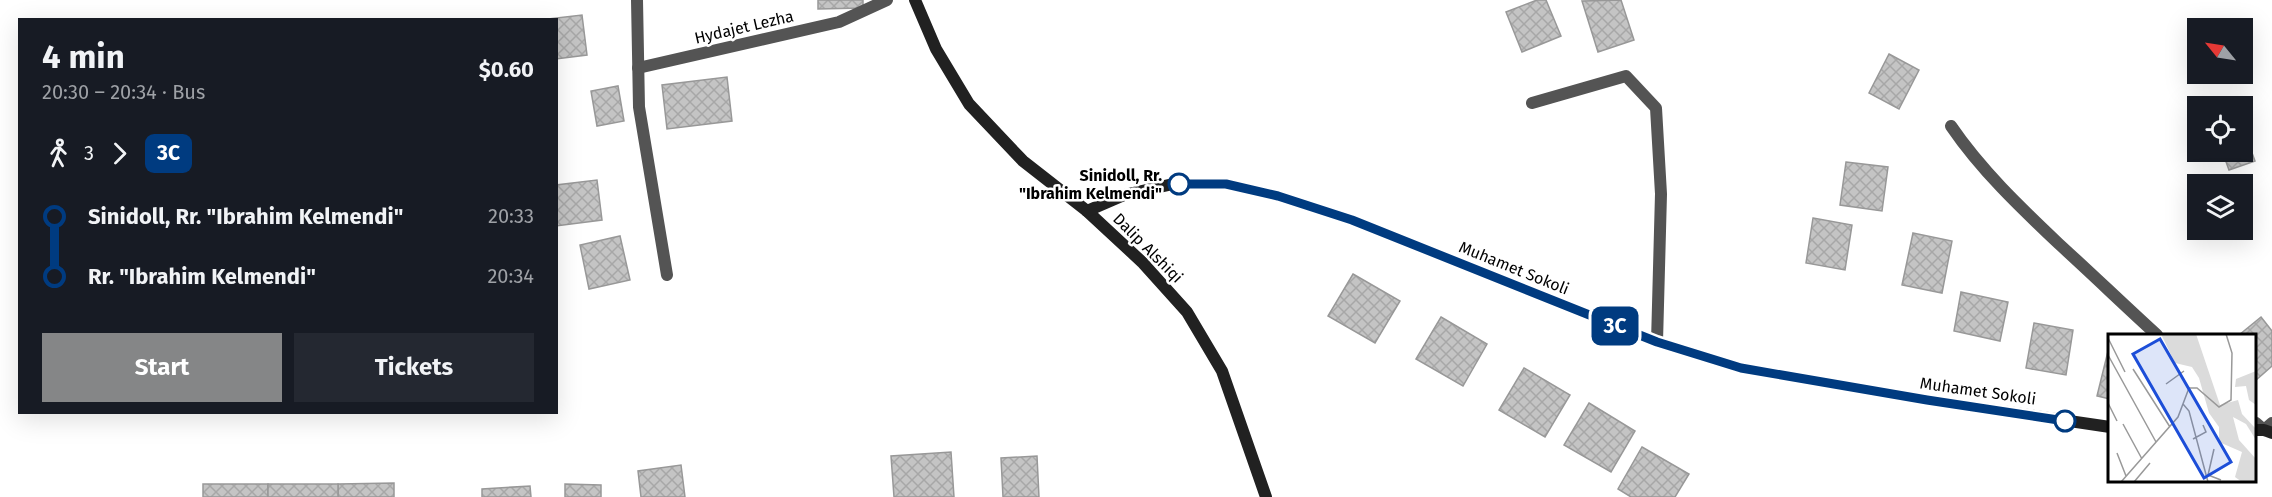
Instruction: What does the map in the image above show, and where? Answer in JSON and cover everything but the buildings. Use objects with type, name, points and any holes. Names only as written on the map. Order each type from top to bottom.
[{"type":"street","points":[[637,0],[639,107],[667,274]]},
{"type":"street","name":"Hydajet Lezha","points":[[638,68],[839,22],[887,0]]},
{"type":"street","name":"Dalip Alshiqi","points":[[915,0],[936,49],[969,104],[1023,161],[1087,211],[1142,261],[1187,312],[1222,371],[1266,497]]},
{"type":"street","points":[[1532,103],[1626,76],[1656,108],[1661,194],[1657,342]]},
{"type":"street","points":[[1951,126],[1970,154],[2033,220],[2156,334]]},
{"type":"street","name":"Muhamet Sokoli","points":[[1087,211],[1124,195],[1173,184],[1226,184],[1278,196],[1352,220],[1657,342],[1741,368],[1927,400],[2108,427]]},
{"type":"bus line","name":"3C","points":[[1179,184],[1226,184],[1278,196],[1352,220],[1657,342],[1741,368],[2065,421]]},
{"type":"place","name":"Sinidoll, Rr. \"Ibrahim Kelmendi\"","points":[[1179,184]]}]
